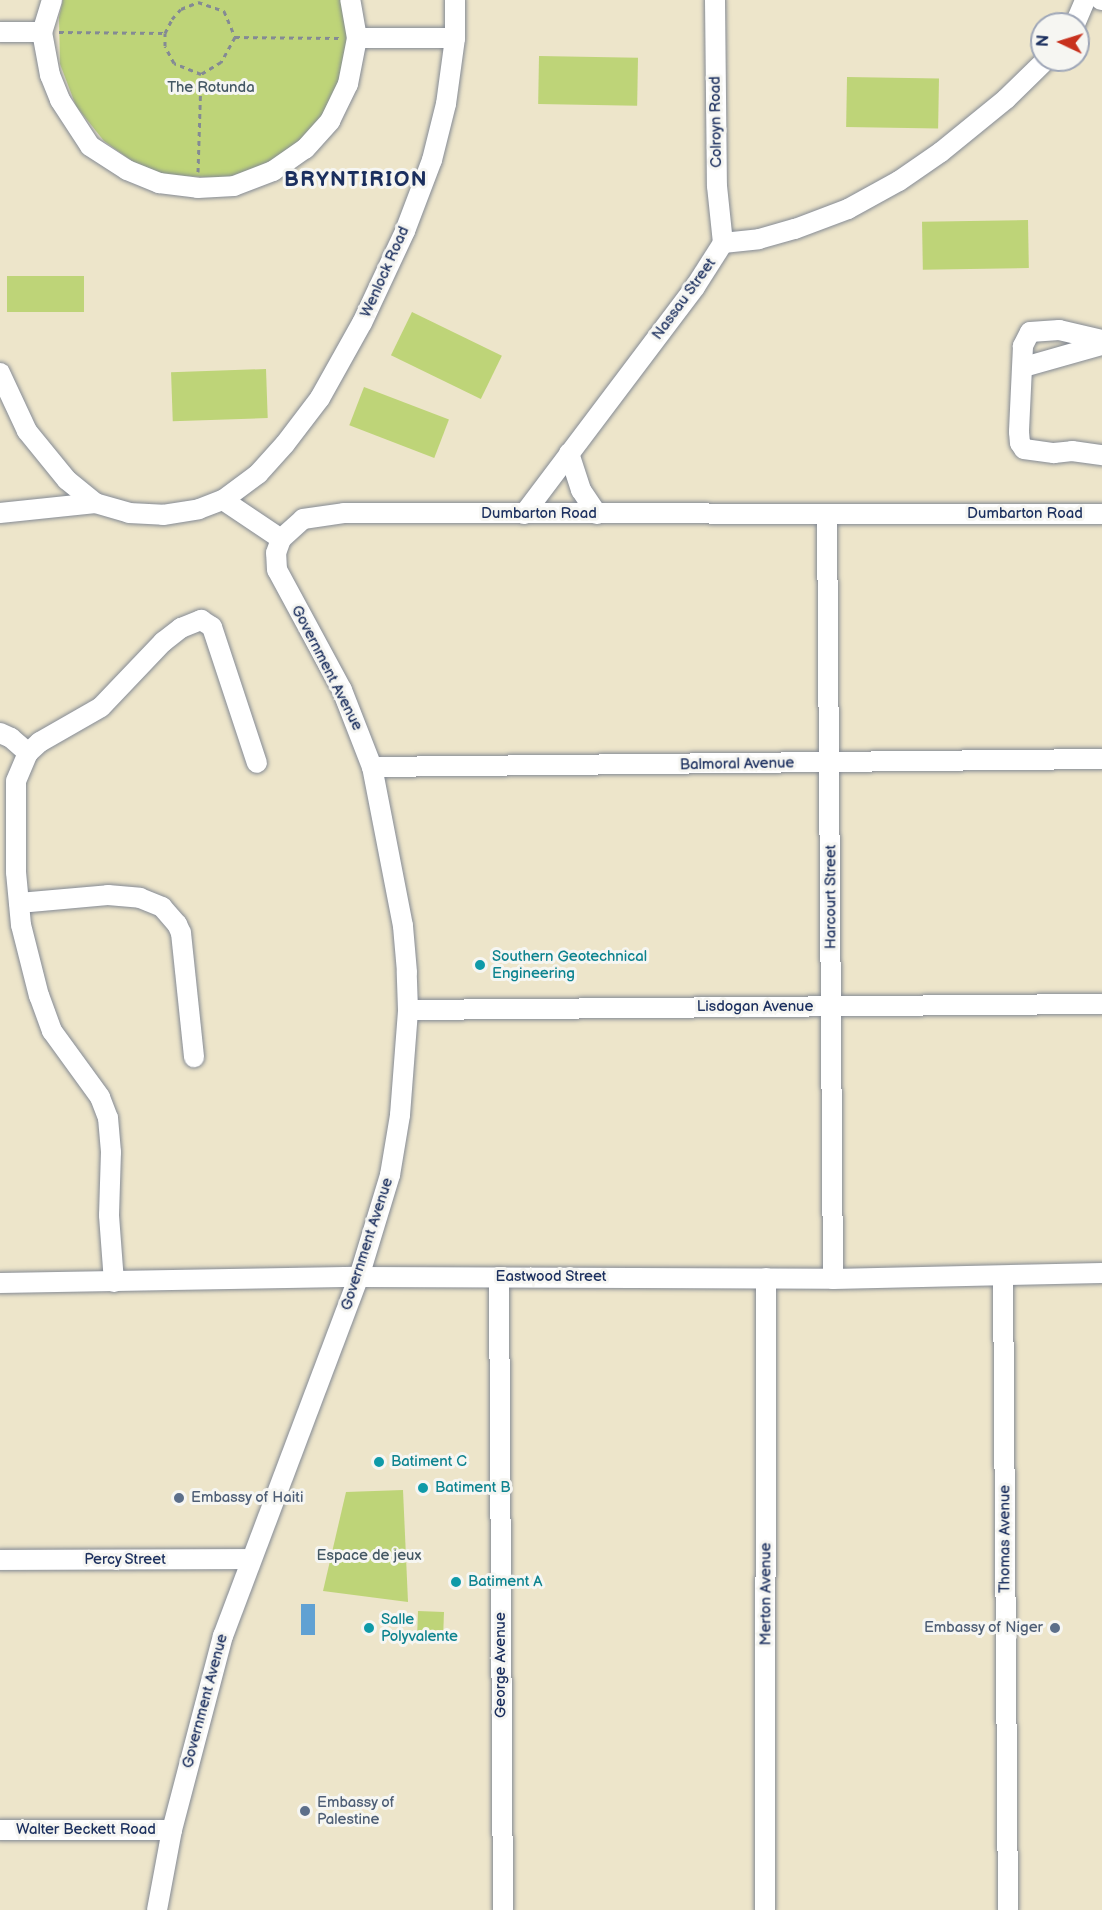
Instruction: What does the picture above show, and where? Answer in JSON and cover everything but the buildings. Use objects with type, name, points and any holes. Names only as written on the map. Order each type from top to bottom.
[{"type":"street","points":[[52,0],[42,32],[50,75],[60,100],[90,146],[127,170],[159,183],[198,188],[234,186],[273,171],[305,149],[330,121],[348,84],[357,38],[350,0]]},
{"type":"street","name":"Wenlock Road","points":[[223,500],[258,474],[285,444],[320,398],[362,323],[405,231],[432,160],[446,104],[456,38],[455,0]]},
{"type":"street","name":"Colroyn Road","points":[[715,0],[717,186],[723,243]]},
{"type":"street","points":[[0,32],[42,32]]},
{"type":"street","points":[[357,38],[456,38]]},
{"type":"street","name":"Nassau Street","points":[[524,514],[695,287],[723,243],[759,239],[795,229],[848,209],[899,181],[940,152],[1006,99],[1034,72]]},
{"type":"street","points":[[1102,340],[1059,330],[1030,332],[1023,346],[1024,367],[1019,432],[1020,443],[1024,449],[1102,455]]},
{"type":"street","points":[[1024,367],[1102,345]]},
{"type":"street","points":[[0,373],[27,431],[67,480],[95,503]]},
{"type":"street","points":[[569,453],[581,490],[597,514]]},
{"type":"street","points":[[0,513],[95,503],[129,513],[163,515],[199,509],[223,500],[281,539]]},
{"type":"street","name":"Harcourt Street","points":[[826,514],[831,763],[833,1279]]},
{"type":"street","name":"Dumbarton Road","points":[[281,539],[290,528],[303,519],[321,515],[1102,514]]},
{"type":"street","name":"Government Avenue","points":[[157,1910],[172,1830],[223,1636],[250,1559],[359,1277],[390,1175],[400,1115],[408,1010],[403,926],[372,767],[342,690],[277,570],[276,553],[281,539]]},
{"type":"street","points":[[114,1282],[109,1215],[111,1152],[108,1118],[100,1097],[52,1031],[39,996],[21,925],[8,842],[16,781],[28,753],[40,742],[101,707],[163,642],[181,628],[201,620],[212,627],[256,763]]},
{"type":"street","points":[[0,733],[11,738],[28,753]]},
{"type":"street","name":"Balmoral Avenue","points":[[372,767],[1102,759]]},
{"type":"street","points":[[19,903],[108,895],[141,898],[162,907],[177,924],[181,933],[194,1057]]},
{"type":"street","name":"Lisdogan Avenue","points":[[408,1010],[1102,1004]]},
{"type":"street","name":"Eastwood Street","points":[[0,1283],[359,1277],[833,1279],[1102,1273]]},
{"type":"street","name":"Thomas Avenue","points":[[1003,1276],[1008,1910]]},
{"type":"street","name":"George Avenue","points":[[499,1277],[502,1910]]},
{"type":"street","name":"Merton Avenue","points":[[765,1910],[766,1278]]},
{"type":"street","name":"Percy Street","points":[[0,1560],[250,1559]]},
{"type":"street","name":"Walter Beckett Road","points":[[0,1830],[172,1830]]},
{"type":"path","points":[[201,74],[174,63],[165,46],[165,33],[172,19],[182,9],[198,1],[224,11],[235,37]]},
{"type":"path","points":[[42,32],[165,33]]},
{"type":"path","points":[[235,37],[357,38]]},
{"type":"path","points":[[201,74],[221,62],[235,37]]},
{"type":"path","points":[[198,188],[201,74]]},
{"type":"green space","name":"The Rotunda","points":[[63,0],[343,0],[347,14],[346,57],[333,98],[311,131],[272,162],[226,178],[164,175],[132,161],[104,141],[76,106],[60,64],[59,17]]},
{"type":"green space","points":[[539,56],[638,58],[637,106],[538,104]]},
{"type":"green space","points":[[847,77],[939,79],[938,129],[846,127]]},
{"type":"green space","points":[[1028,220],[1029,268],[923,270],[922,222]]},
{"type":"green space","points":[[7,276],[84,276],[84,312],[7,312]]},
{"type":"green space","points":[[412,312],[502,356],[481,399],[391,355]]},
{"type":"green space","points":[[266,369],[268,418],[173,421],[171,372]]},
{"type":"green space","points":[[364,387],[449,420],[434,458],[349,425]]},
{"type":"green space","name":"Espace de jeux","points":[[403,1490],[408,1602],[323,1591],[346,1492]]},
{"type":"green space","points":[[418,1611],[444,1612],[443,1641],[417,1640]]},
{"type":"water","points":[[301,1604],[315,1604],[315,1635],[301,1635]]},
{"type":"place","name":"Southern Geotechnical Engineering","points":[[480,965]]},
{"type":"place","name":"Batiment C","points":[[379,1462]]},
{"type":"place","name":"Batiment B","points":[[423,1488]]},
{"type":"place","name":"Embassy of Haiti","points":[[179,1498]]},
{"type":"place","name":"Batiment A","points":[[456,1582]]},
{"type":"place","name":"Salle Polyvalente","points":[[369,1628]]},
{"type":"place","name":"Embassy of Niger","points":[[1055,1628]]},
{"type":"place","name":"Embassy of Palestine","points":[[305,1811]]},
{"type":"district","name":"BRYNTIRION","points":[[356,180]]}]
